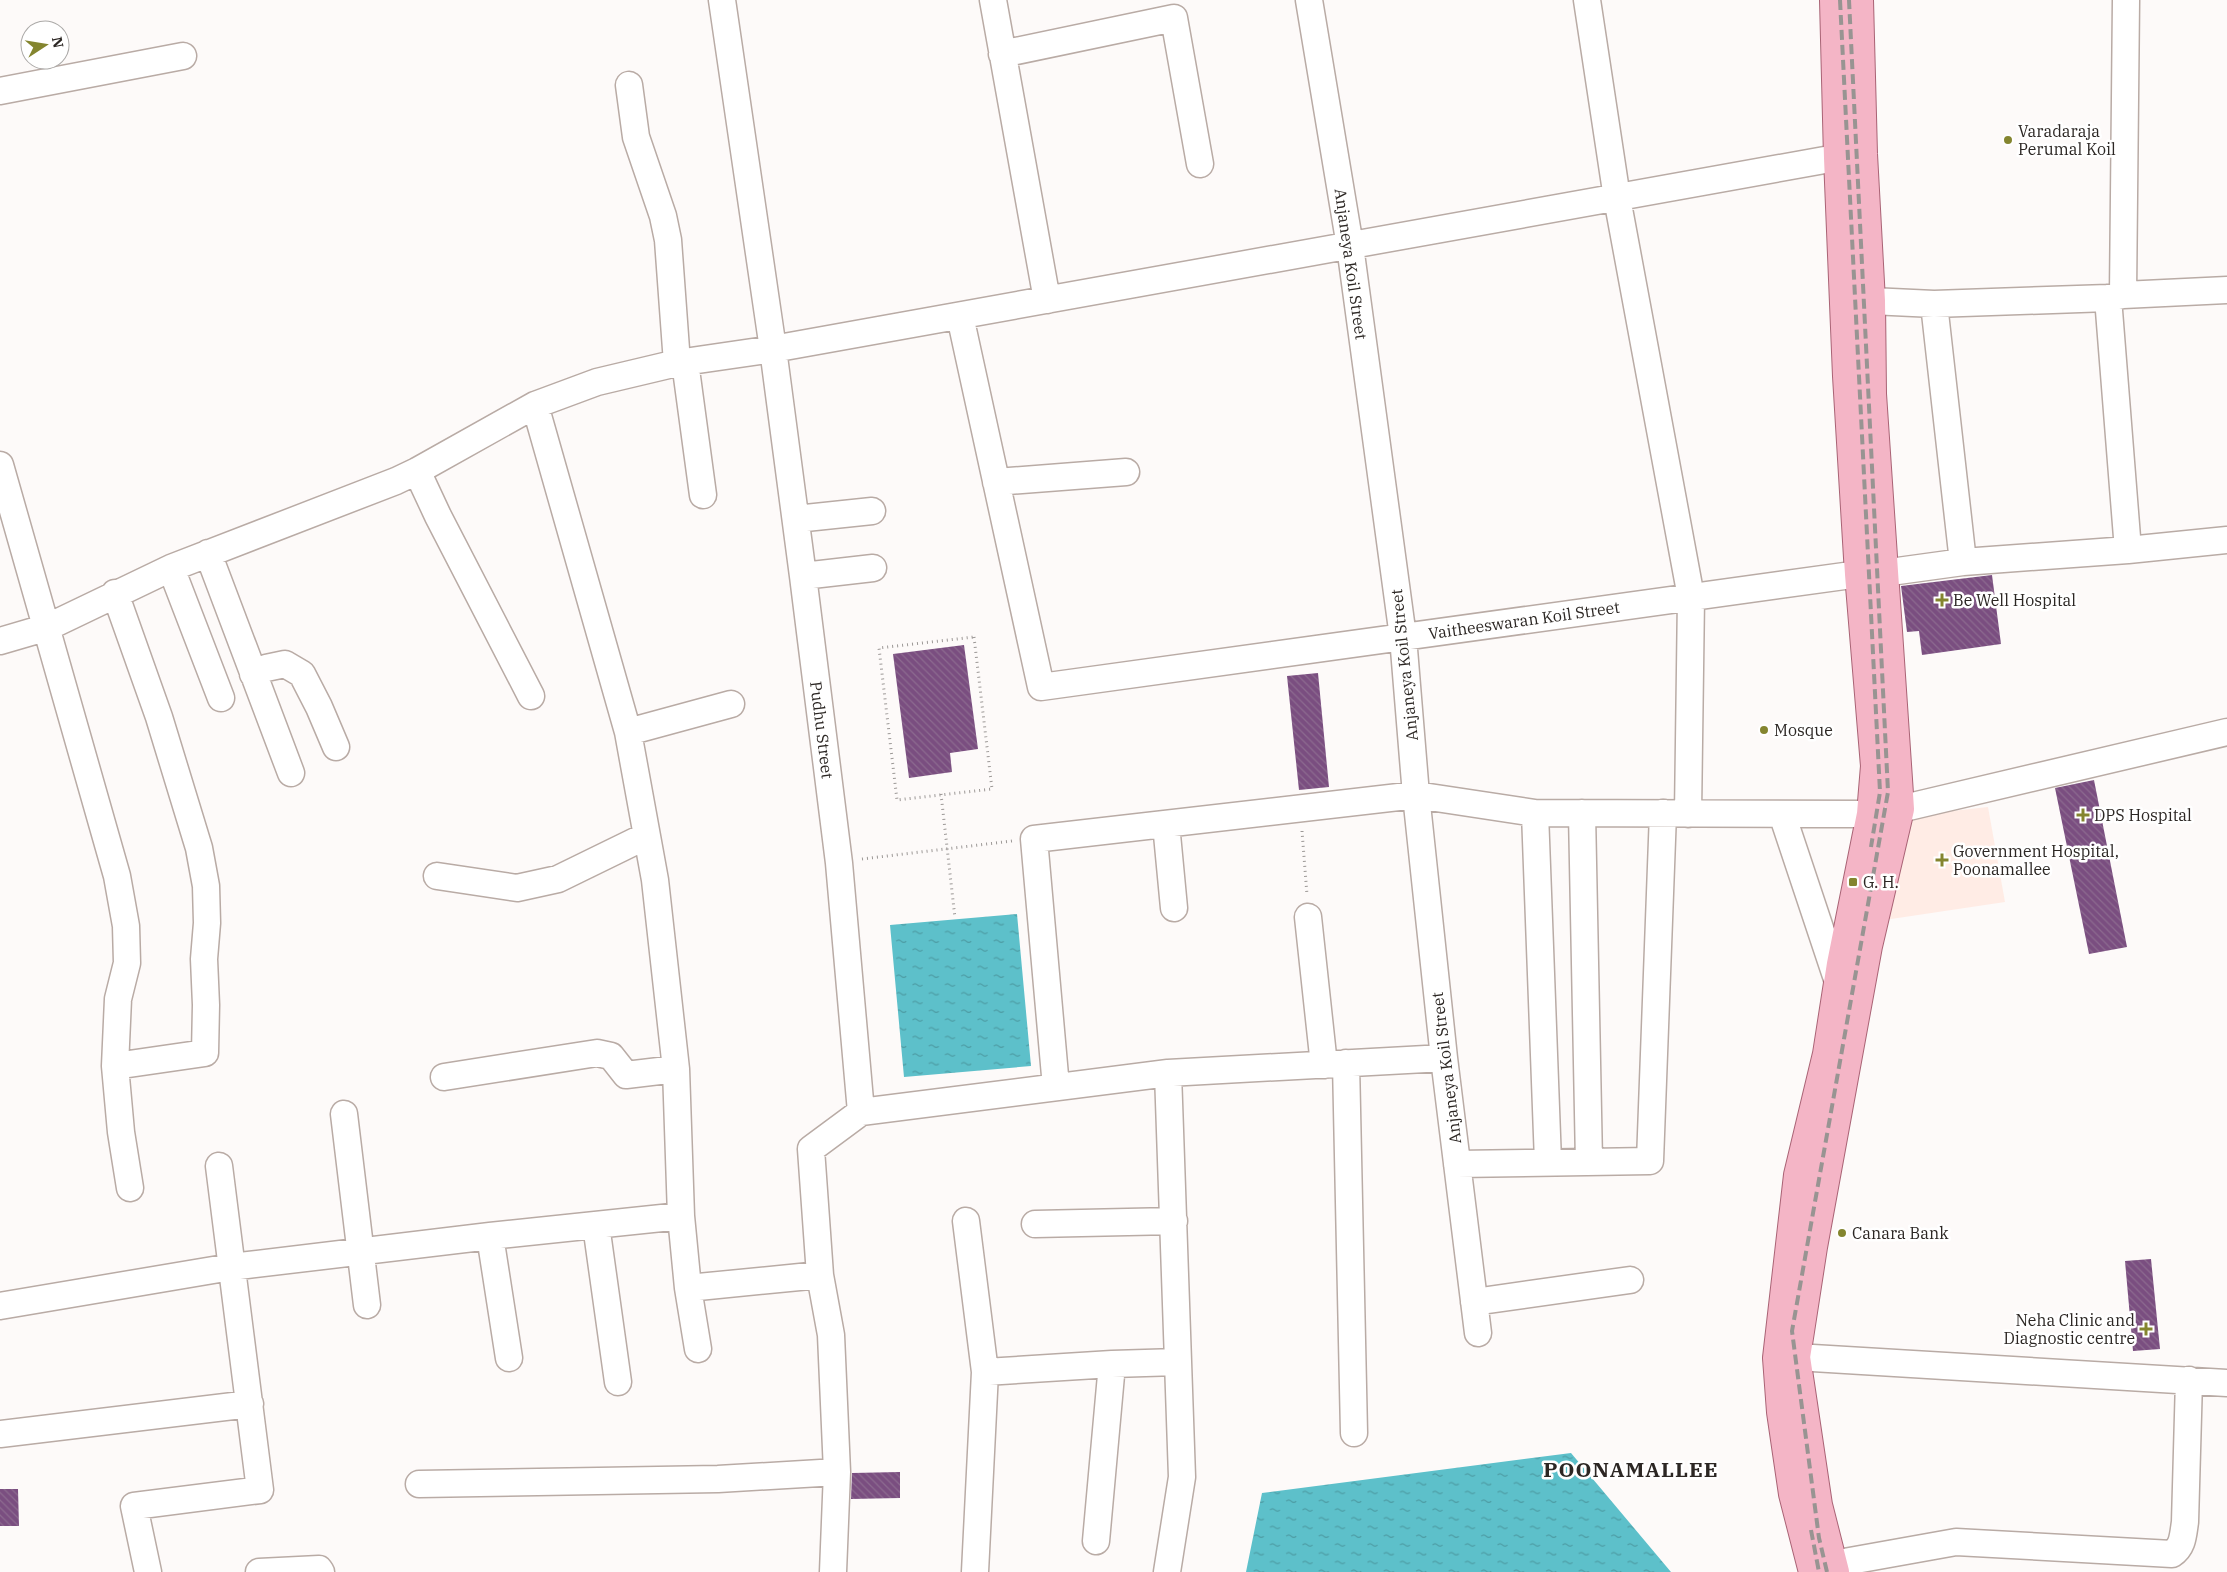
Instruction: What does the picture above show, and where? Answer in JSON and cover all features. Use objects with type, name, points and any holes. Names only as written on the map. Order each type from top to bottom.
[{"type":"main road","points":[[1827,1569],[1818,1505],[1786,1358],[1798,1175],[1827,1054],[1838,982],[1870,814],[1876,766],[1871,574],[1871,301],[1850,156],[1834,0]]},
{"type":"main road","points":[[1786,1358],[1813,1246],[1866,956],[1900,810],[1847,376],[1850,156],[1859,0]]},
{"type":"street","name":"Pudhu Street","points":[[722,0],[796,519],[839,863],[861,1112]]},
{"type":"street","points":[[993,0],[1047,300]]},
{"type":"street","name":"Anjaneya Koil Street","points":[[1309,0],[1350,246],[1402,637],[1416,795],[1444,1058],[1478,1333]]},
{"type":"street","points":[[1457,1164],[1650,1161],[1691,597],[1617,198],[1587,0]]},
{"type":"street","points":[[2126,0],[2115,296],[2128,550]]},
{"type":"street","points":[[1002,54],[1174,18],[1200,164]]},
{"type":"street","points":[[0,91],[183,56]]},
{"type":"street","points":[[628,85],[636,137],[663,216],[668,240],[681,363],[703,495]]},
{"type":"street","points":[[0,641],[48,627],[115,593],[171,568],[417,471],[536,405],[597,382],[681,363],[960,316],[1850,156]]},
{"type":"street","points":[[1871,301],[1934,304],[2227,290]]},
{"type":"street","points":[[1934,304],[1963,562]]},
{"type":"street","points":[[960,316],[996,482],[1126,472]]},
{"type":"street","points":[[536,405],[628,732],[655,880],[676,1069],[681,1216],[688,1288],[698,1349]]},
{"type":"street","points":[[0,465],[48,627],[117,876],[126,926],[127,963],[118,999],[115,1066],[121,1132],[130,1188]]},
{"type":"street","points":[[417,471],[530,696]]},
{"type":"street","name":"Vaitheeswaran Koil Street","points":[[996,482],[1041,687],[1691,597],[1963,562],[2128,550],[2227,540]]},
{"type":"street","points":[[796,519],[872,511]]},
{"type":"street","points":[[208,553],[291,773]]},
{"type":"street","points":[[171,568],[222,698]]},
{"type":"street","points":[[803,576],[873,568]]},
{"type":"street","points":[[115,593],[159,717],[199,848],[206,886],[208,922],[204,959],[206,1005],[205,1053],[115,1066]]},
{"type":"street","points":[[253,674],[266,668],[285,664],[302,674],[319,707],[336,748]]},
{"type":"street","points":[[628,732],[731,704]]},
{"type":"street","points":[[1056,1087],[1034,839],[1416,795],[1535,813],[1870,814],[1900,810],[2227,732]]},
{"type":"street","points":[[1535,813],[1548,1162]]},
{"type":"street","points":[[1582,814],[1589,1162]]},
{"type":"street","points":[[1782,814],[1838,982]]},
{"type":"street","points":[[1166,824],[1174,908]]},
{"type":"street","points":[[437,876],[517,888],[558,879],[646,836]]},
{"type":"street","points":[[1308,917],[1335,1064],[1354,1433]]},
{"type":"street","points":[[444,1077],[597,1053],[611,1056],[626,1075],[676,1069]]},
{"type":"street","points":[[833,1572],[837,1472],[831,1335],[820,1275],[811,1150],[861,1112],[1168,1073],[1444,1058]]},
{"type":"street","points":[[1167,1572],[1182,1477],[1168,1073]]},
{"type":"street","points":[[344,1114],[367,1306]]},
{"type":"street","points":[[148,1572],[134,1506],[260,1490],[219,1166]]},
{"type":"street","points":[[0,1306],[231,1267],[490,1236],[681,1216]]},
{"type":"street","points":[[1035,1224],[1174,1220]]},
{"type":"street","points":[[966,1221],[985,1372],[975,1572]]},
{"type":"street","points":[[596,1225],[618,1382]]},
{"type":"street","points":[[490,1236],[509,1358]]},
{"type":"street","points":[[688,1288],[820,1275]]},
{"type":"street","points":[[1474,1302],[1630,1280]]},
{"type":"street","points":[[1786,1358],[2227,1383]]},
{"type":"street","points":[[985,1372],[1178,1362]]},
{"type":"street","points":[[1096,1541],[1112,1364]]},
{"type":"street","points":[[1827,1569],[1956,1542],[2172,1554],[2178,1550],[2182,1543],[2185,1522],[2189,1380]]},
{"type":"street","points":[[0,1434],[250,1404]]},
{"type":"street","points":[[419,1484],[718,1479],[837,1472]]},
{"type":"street","points":[[259,1572],[319,1569],[321,1572]]},
{"type":"path","points":[[974,637],[992,788],[941,794],[897,800],[879,648],[974,637]]},
{"type":"path","points":[[941,794],[955,918]]},
{"type":"path","points":[[1300,808],[1308,917]]},
{"type":"path","points":[[877,857],[1034,839]]},
{"type":"shaded area","name":"Government Hospital, Poonamallee","points":[[1988,807],[2005,902],[1871,922],[1898,817]]},
{"type":"water","points":[[1017,914],[1031,1066],[904,1077],[890,925]]},
{"type":"water","points":[[1571,1453],[1671,1572],[1246,1572],[1262,1493]]},
{"type":"building","points":[[1992,575],[2001,644],[1922,655],[1919,631],[1907,632],[1901,586]]},
{"type":"building","points":[[964,645],[978,749],[950,753],[952,772],[909,778],[893,654]]},
{"type":"building","points":[[1318,673],[1329,787],[1299,790],[1287,676]]},
{"type":"building","points":[[2094,780],[2127,947],[2089,954],[2055,788]]},
{"type":"building","points":[[2151,1259],[2160,1349],[2133,1351],[2125,1261]]},
{"type":"building","points":[[900,1472],[900,1498],[851,1499],[852,1473]]},
{"type":"building","points":[[0,1489],[18,1489],[19,1526],[0,1526]]},
{"type":"railway","points":[[1840,0],[1880,792],[1871,847]]},
{"type":"railway","points":[[1827,1572],[1819,1538],[1792,1331],[1888,792],[1849,0]]},
{"type":"railway","points":[[1811,1530],[1819,1572]]},
{"type":"place","name":"Varadaraja Perumal Koil","points":[[2008,140]]},
{"type":"place","name":"Be Well Hospital","points":[[1942,600]]},
{"type":"place","name":"Mosque","points":[[1764,730]]},
{"type":"place","name":"DPS Hospital","points":[[2083,815]]},
{"type":"place","name":"Government Hospital, Poonamallee","points":[[1942,860]]},
{"type":"place","name":"G. H.","points":[[1853,882]]},
{"type":"place","name":"Canara Bank","points":[[1842,1233]]},
{"type":"place","name":"Neha Clinic and Diagnostic centre","points":[[2146,1329]]},
{"type":"district","name":"POONAMALLEE","points":[[1631,1469]]}]
